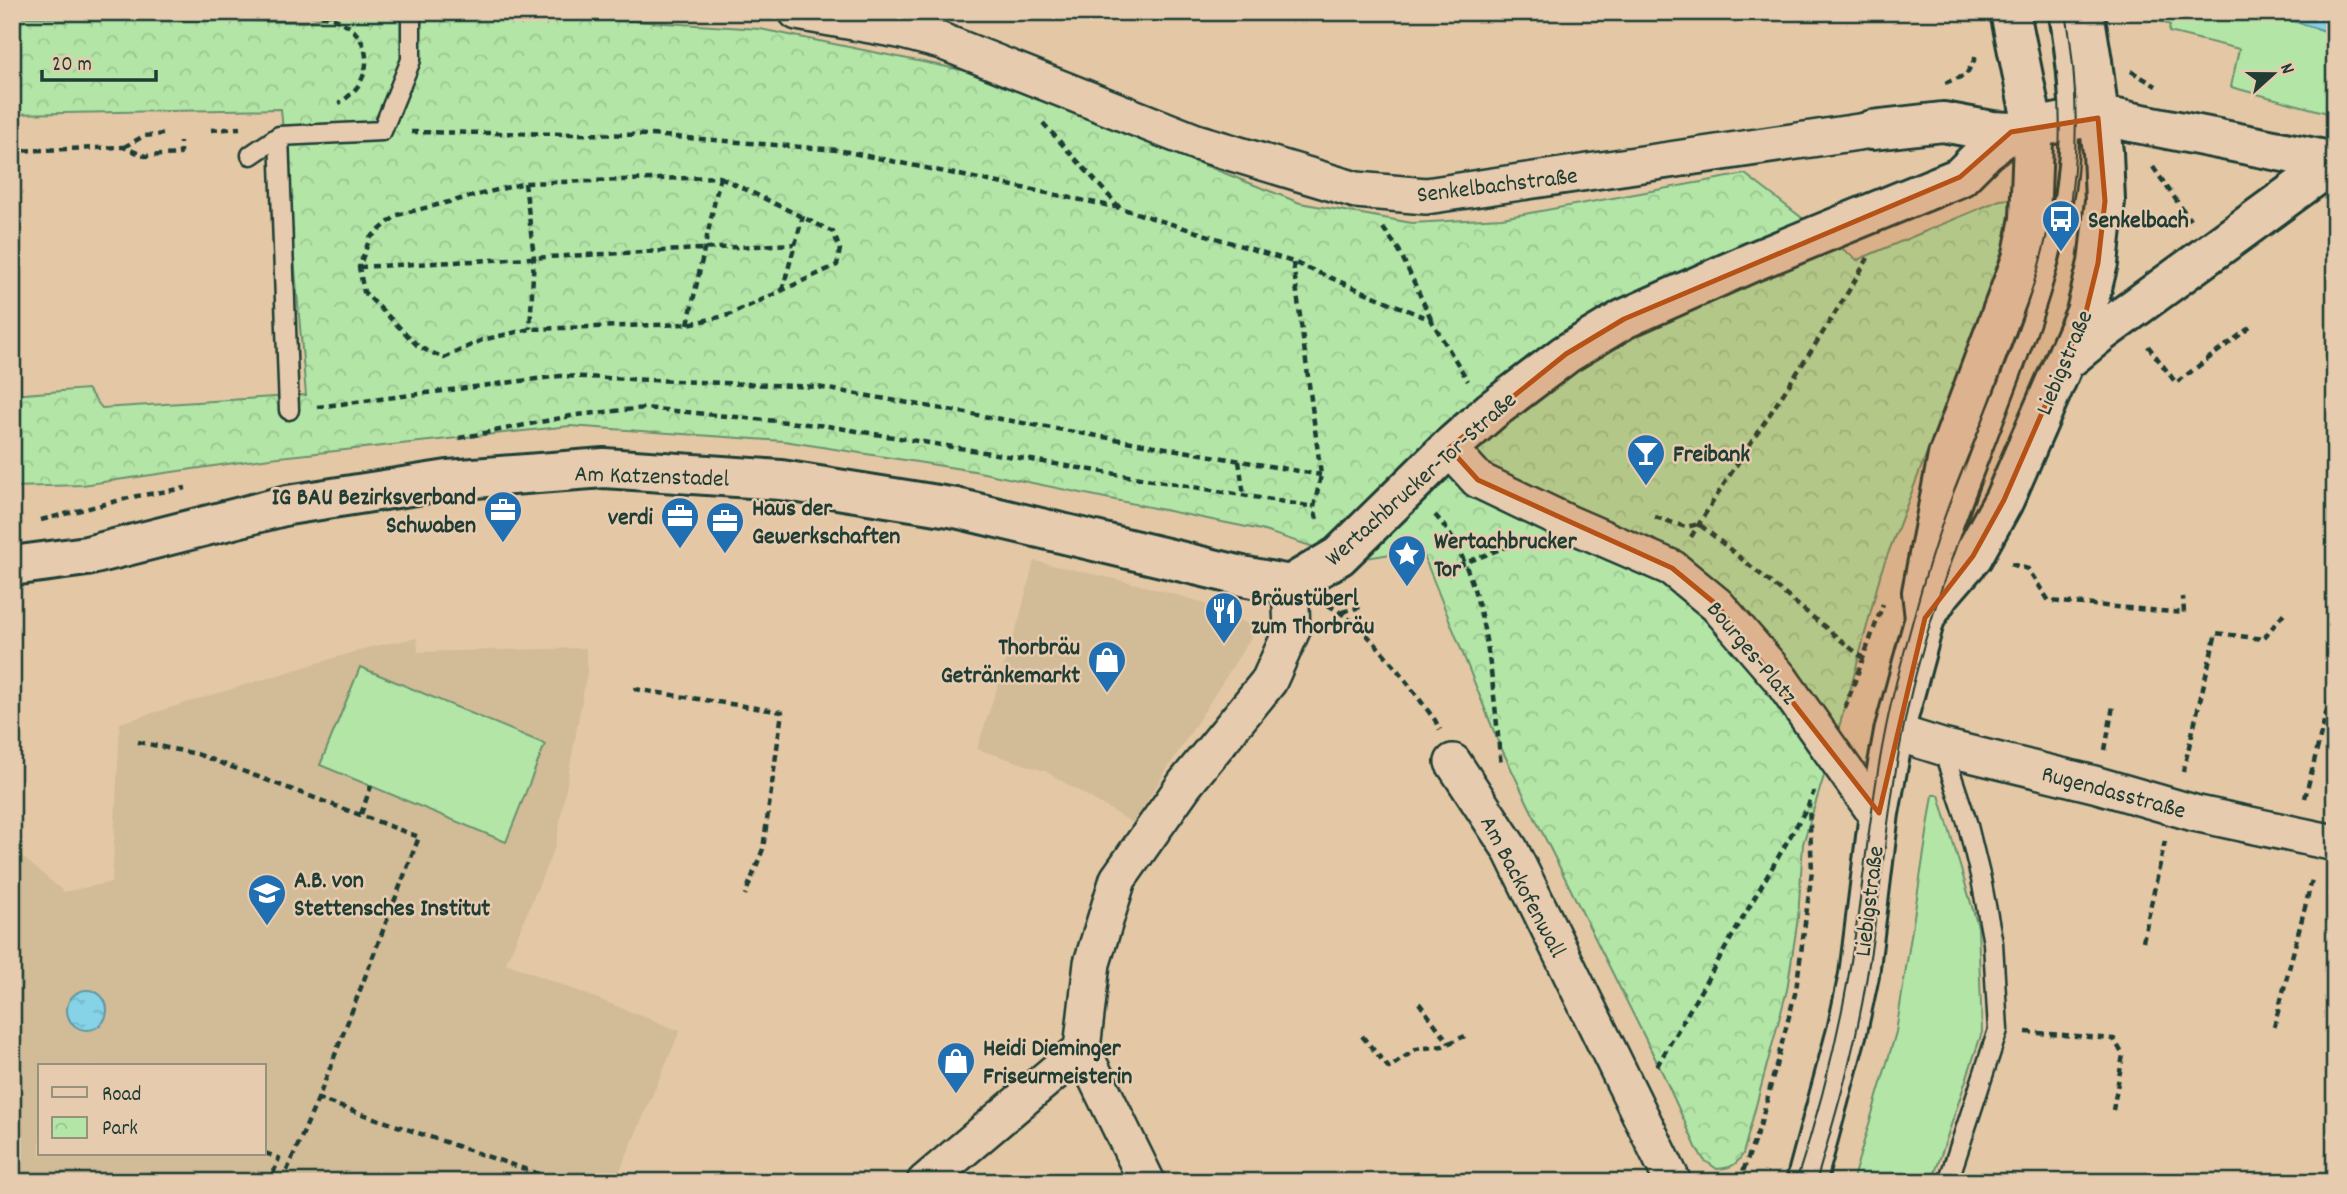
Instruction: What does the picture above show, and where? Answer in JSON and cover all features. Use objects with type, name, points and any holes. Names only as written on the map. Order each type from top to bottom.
[{"type":"street","name":"Senkelbachstraße","points":[[797,12],[900,30],[941,41],[1196,142],[1356,190],[1426,196],[1872,130],[1943,122],[1976,141]]},
{"type":"street","name":"Liebigstraße","points":[[1924,618],[1922,592],[1948,456],[2022,259],[2030,219],[2033,189],[2021,130],[2010,12]]},
{"type":"street","name":"Liebigstraße","points":[[1807,1182],[1833,1088],[1859,975],[1880,813],[1894,732],[1924,618],[1940,594],[1973,556],[2004,500],[2086,312],[2101,247],[2105,201],[2083,120],[2084,12]]},
{"type":"street","points":[[2021,130],[2083,120],[2118,119],[2335,162]]},
{"type":"street","name":"Wertachbrucker-Tor-Straße","points":[[1290,585],[1339,556],[1449,448],[1491,411],[1566,354],[1624,319],[1752,262],[1960,177],[1976,141],[2021,130]]},
{"type":"street","points":[[2066,362],[2099,334],[2335,162]]},
{"type":"street","name":"Bourges-Platz","points":[[1449,448],[1478,480],[1672,568],[1717,605],[1779,677],[1871,807],[1880,813]]},
{"type":"street","name":"Am Katzenstadel","points":[[12,566],[87,556],[288,505],[448,480],[604,468],[781,481],[956,508],[1290,585]]},
{"type":"street","points":[[1147,1182],[1082,1049],[1092,963],[1118,880],[1185,784],[1269,681],[1292,630],[1290,585]]},
{"type":"street","name":"Rugendasstraße","points":[[1894,732],[1941,747],[2094,784],[2172,807],[2318,840]]},
{"type":"street","name":"Am Backofenwall","points":[[1453,762],[1510,849],[1673,1182]]},
{"type":"street","points":[[925,1182],[1082,1049]]},
{"type":"lane","points":[[251,155],[279,136],[382,131],[411,60],[411,12]]},
{"type":"lane","points":[[1924,618],[1963,498],[2028,332],[2042,289],[2083,120],[2058,12]]},
{"type":"lane","points":[[279,136],[289,410]]},
{"type":"lane","points":[[1941,747],[1967,822],[1981,879],[1993,943],[1998,1030],[1948,1182]]},
{"type":"path","points":[[285,12],[329,17],[346,25],[360,37],[367,54],[364,76],[352,93],[333,107]]},
{"type":"path","points":[[382,131],[651,135],[838,150],[1120,208],[1293,262],[1431,320]]},
{"type":"path","points":[[123,148],[144,136],[163,134]]},
{"type":"path","points":[[12,150],[123,148],[145,156],[180,155],[180,142]]},
{"type":"path","points":[[2147,157],[2213,252]]},
{"type":"path","points":[[688,324],[720,177]]},
{"type":"path","points":[[720,177],[833,232],[840,249],[838,265],[729,316],[688,324],[530,329],[482,340],[444,358],[419,347],[364,292],[359,267],[370,238],[397,215],[525,183],[720,177]]},
{"type":"path","points":[[525,183],[534,257],[530,329]]},
{"type":"path","points":[[1356,190],[1399,250],[1431,320],[1469,384],[1491,411]]},
{"type":"path","points":[[782,292],[803,216]]},
{"type":"path","points":[[359,267],[794,244]]},
{"type":"path","points":[[1672,568],[1735,465],[1830,325],[1873,248]]},
{"type":"path","points":[[1293,262],[1321,475],[1314,507],[1316,522],[1339,556]]},
{"type":"path","points":[[2127,316],[2176,383],[2253,325]]},
{"type":"path","points":[[289,410],[560,376],[817,387],[1321,475]]},
{"type":"path","points":[[1239,461],[1244,496]]},
{"type":"path","points":[[1409,485],[1452,535],[1465,563],[1482,624],[1501,767]]},
{"type":"path","points":[[1650,516],[1686,527],[1699,524]]},
{"type":"path","points":[[1447,570],[1568,523]]},
{"type":"path","points":[[1699,524],[1864,659]]},
{"type":"path","points":[[1973,556],[2028,569],[2049,601],[2184,613],[2183,597]]},
{"type":"path","points":[[1364,606],[1341,612],[1384,654],[1435,720],[1453,762]]},
{"type":"path","points":[[2143,941],[2172,807],[2216,634],[2263,639],[2284,613]]},
{"type":"path","points":[[2274,1027],[2318,840],[2335,677]]},
{"type":"path","points":[[634,689],[782,712],[763,849],[745,895]]},
{"type":"path","points":[[138,742],[197,754],[419,837],[318,1099],[282,1182]]},
{"type":"path","points":[[361,814],[371,786]]},
{"type":"path","points":[[1635,1104],[1810,803]]},
{"type":"path","points":[[1419,1003],[1449,1043]]},
{"type":"path","points":[[1998,1030],[2114,1039],[2123,1055],[2113,1110]]},
{"type":"path","points":[[1362,1036],[1389,1068],[1416,1049],[1449,1043],[1465,1036]]},
{"type":"path","points":[[318,1099],[564,1182]]},
{"type":"path","points":[[266,1153],[279,1158],[270,1182]]},
{"type":"highlighted area","points":[[2098,118],[2105,201],[2098,263],[2086,312],[2004,500],[1973,556],[1925,618],[1879,813],[1717,605],[1672,568],[1478,480],[1449,448],[1566,354],[1624,319],[1960,177],[2011,132]]},
{"type":"shaded area","points":[[1034,561],[1198,601],[1257,628],[1133,823],[1045,771],[977,749],[1019,620]]},
{"type":"shaded area","name":"A.B. von Stettensches Institut","points":[[417,638],[418,652],[586,648],[587,672],[556,844],[506,963],[680,1031],[615,1182],[12,1182],[12,848],[64,892],[112,882],[120,723],[370,647]]},
{"type":"green space","points":[[345,12],[493,12],[760,29],[967,71],[1035,94],[1131,136],[1300,203],[1412,223],[1502,218],[1745,174],[1857,260],[2000,200],[2009,199],[2005,242],[1984,304],[1881,572],[1850,691],[1803,844],[1798,918],[1787,990],[1743,1154],[1738,1161],[1729,1167],[1717,1169],[1704,1160],[1696,1147],[1663,1074],[1497,739],[1421,549],[1354,560],[1261,530],[974,471],[784,441],[570,426],[270,458],[82,485],[12,487],[12,395],[87,389],[102,408],[306,395],[281,109],[12,114],[12,17],[305,22]]},
{"type":"green space","points":[[2134,12],[2265,12],[2335,34],[2335,115],[2231,87],[2239,49],[2169,32],[2170,25]]},
{"type":"green space","points":[[360,667],[545,744],[506,842],[320,765]]},
{"type":"green space","points":[[1933,795],[1939,795],[1978,927],[1982,1032],[1932,1182],[1852,1182],[1896,1032]]},
{"type":"water","points":[[2265,12],[2335,12],[2335,34]]},
{"type":"water","points":[[87,990],[95,991],[101,996],[106,1002],[106,1018],[101,1024],[95,1029],[87,1030],[79,1029],[73,1024],[68,1018],[67,1010],[68,1002],[73,996],[79,991]]},
{"type":"tram line","points":[[1796,1182],[1816,1118],[1840,1021],[1878,772],[1896,683],[1937,538],[2020,325],[2046,240],[2054,196],[2060,134],[2058,82],[2049,12]]},
{"type":"tram line","points":[[1816,1182],[1857,1028],[1873,940],[1898,760],[1912,689],[1944,582],[2035,340],[2062,247],[2076,144],[2075,91],[2066,12]]},
{"type":"place","name":"Senkelbach","points":[[2061,253]]},
{"type":"place","name":"Freibank","points":[[1646,487]]},
{"type":"place","name":"IG BAU Bezirksverband Schwaben","points":[[503,544]]},
{"type":"place","name":"verdi","points":[[680,550]]},
{"type":"place","name":"Haus der Gewerkschaften","points":[[725,555]]},
{"type":"place","name":"Wertachbrucker Tor","points":[[1407,588]]},
{"type":"place","name":"Bräustüberl zum Thorbräu","points":[[1224,645]]},
{"type":"place","name":"Thorbräu Getränkemarkt","points":[[1107,694]]},
{"type":"place","name":"A.B. von Stettensches Institut","points":[[267,927]]},
{"type":"place","name":"Heidi Dieminger Friseurmeisterin","points":[[956,1095]]}]
